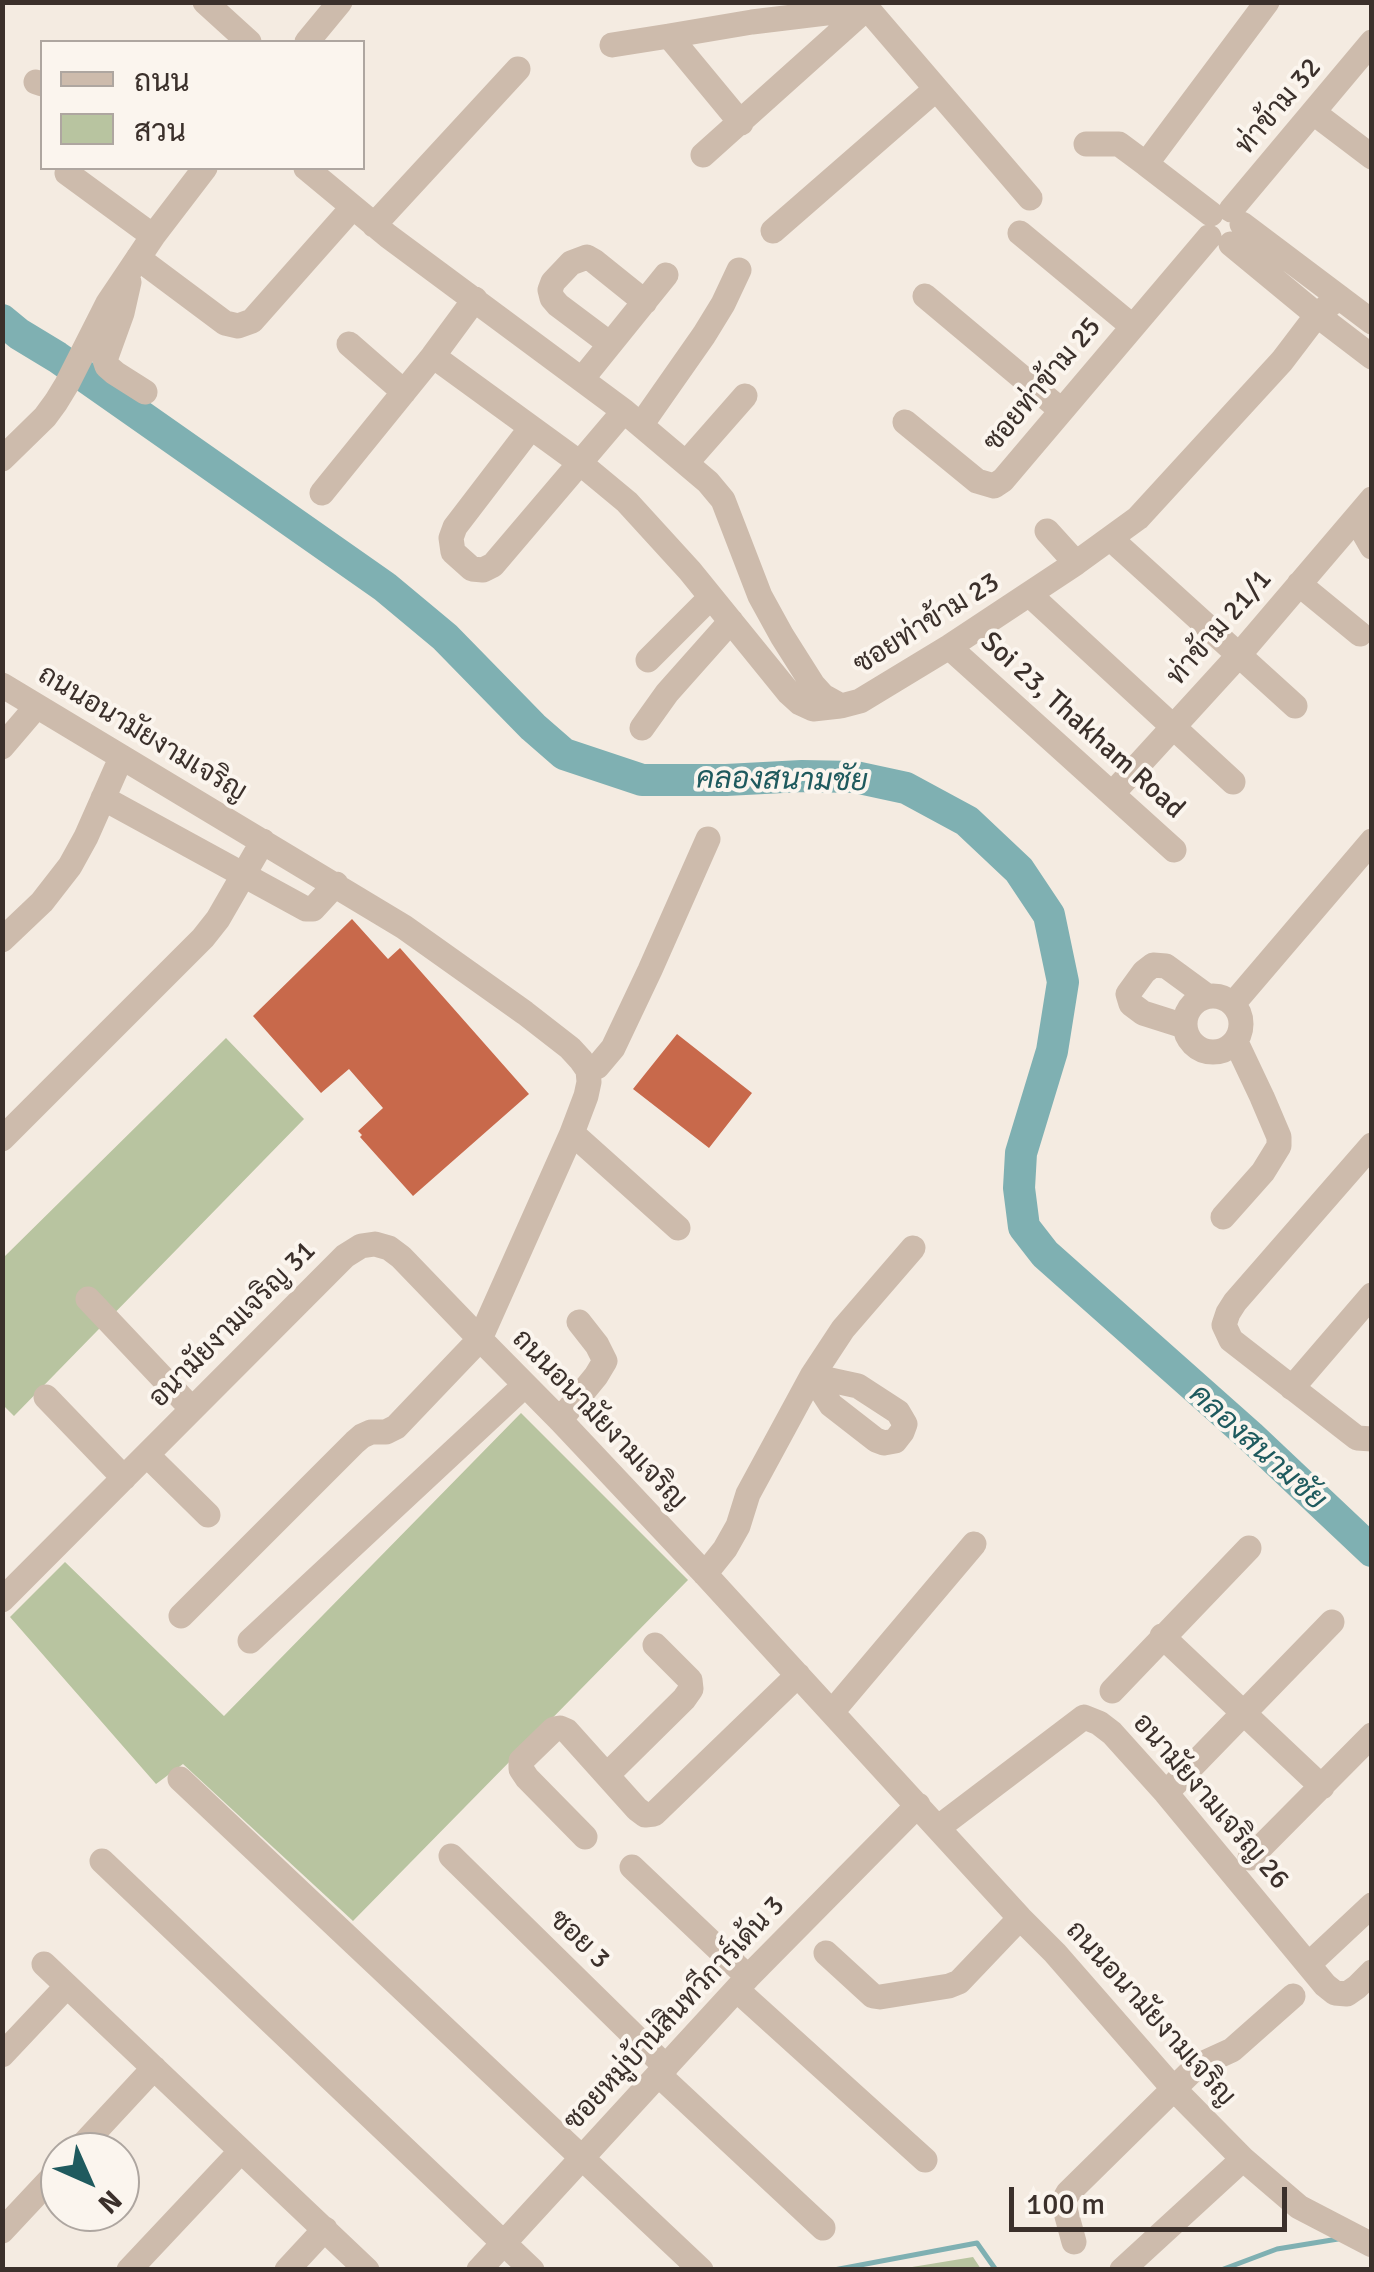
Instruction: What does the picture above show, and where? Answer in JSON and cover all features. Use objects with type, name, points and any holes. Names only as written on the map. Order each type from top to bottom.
[{"type":"street","points":[[206,2],[247,40]]},
{"type":"street","points":[[309,40],[340,2]]},
{"type":"street","points":[[1146,164],[1268,2]]},
{"type":"street","points":[[612,45],[669,36],[751,12],[866,8]]},
{"type":"street","points":[[866,8],[1030,198]]},
{"type":"street","points":[[704,155],[866,8]]},
{"type":"street","points":[[669,36],[741,122]]},
{"type":"street","name":"ท่าข้าม 32","points":[[1225,226],[1372,42]]},
{"type":"street","points":[[374,225],[518,69]]},
{"type":"street","points":[[774,231],[936,88]]},
{"type":"street","points":[[1314,112],[1372,157]]},
{"type":"street","points":[[1086,144],[1119,144],[1146,164],[1225,226],[1317,316],[1372,357]]},
{"type":"street","points":[[2,459],[44,417],[67,384],[108,303],[202,170]]},
{"type":"street","name":"ซอยท่าข้าม 23","points":[[308,170],[374,225],[633,418],[708,482],[722,500],[760,596],[782,636],[823,696],[840,706],[854,705],[1030,595],[1111,539],[1156,500],[1282,361],[1317,316],[1340,297]]},
{"type":"street","points":[[66,173],[153,236]]},
{"type":"street","points":[[135,263],[225,323],[238,326],[252,321],[353,207]]},
{"type":"street","points":[[1225,226],[1340,297],[1372,322]]},
{"type":"street","name":"ซอยท่าข้าม 25","points":[[905,422],[977,481],[994,486],[1132,326],[1225,226]]},
{"type":"street","points":[[1020,233],[1132,326]]},
{"type":"street","points":[[610,344],[558,305],[550,290],[554,282],[571,263],[587,257],[644,302]]},
{"type":"street","points":[[135,263],[105,360],[115,373],[145,392]]},
{"type":"street","points":[[530,429],[455,526],[451,538],[454,552],[472,569],[494,566],[580,463],[633,418],[704,336],[740,270]]},
{"type":"street","points":[[582,380],[666,276]]},
{"type":"street","points":[[926,296],[1061,410]]},
{"type":"street","points":[[322,493],[474,299]]},
{"type":"street","points":[[350,344],[404,392]]},
{"type":"street","points":[[433,356],[627,502],[800,703],[813,709],[840,706]]},
{"type":"street","points":[[687,462],[745,396]]},
{"type":"street","points":[[1364,508],[1372,547]]},
{"type":"street","name":"ท่าข้าม 21/1","points":[[1112,794],[1364,508]]},
{"type":"street","points":[[1047,532],[1076,563]]},
{"type":"street","points":[[1111,539],[1295,706]]},
{"type":"street","points":[[1299,584],[1360,634]]},
{"type":"street","points":[[1030,595],[1233,782]]},
{"type":"street","points":[[648,660],[711,597]]},
{"type":"street","points":[[642,728],[730,621]]},
{"type":"street","name":"Soi 23, Thakham Road","points":[[949,646],[1174,850]]},
{"type":"street","name":"ถนนอนามัยงามเจริญ","points":[[2,685],[336,884],[451,959],[570,1048],[588,1070],[586,1096],[480,1339],[705,1574],[1242,2159],[1299,2207],[1372,2245]]},
{"type":"street","points":[[2,747],[37,706]]},
{"type":"street","points":[[2,940],[56,886],[78,851],[121,758]]},
{"type":"street","points":[[103,798],[306,909],[313,909],[336,884]]},
{"type":"street","points":[[588,1070],[597,1067],[613,1048],[708,838]]},
{"type":"street","points":[[2,1139],[204,938],[263,841]]},
{"type":"street","points":[[1233,1004],[1372,841]]},
{"type":"street","points":[[1184,1026],[1144,1014],[1131,1004],[1128,994],[1144,972],[1152,964],[1166,966],[1207,996]]},
{"type":"street","points":[[1207,996],[1221,996],[1233,1004],[1242,1026],[1236,1042],[1209,1053],[1192,1044],[1184,1026],[1193,1004],[1207,996]]},
{"type":"street","points":[[1223,1218],[1263,1172],[1279,1146],[1262,1097],[1236,1042]]},
{"type":"street","points":[[572,1133],[678,1228]]},
{"type":"street","points":[[1372,1145],[1228,1312],[1224,1325],[1231,1340],[1292,1388],[1357,1438],[1372,1439]]},
{"type":"street","name":"อนามัยงามเจริญ 31","points":[[2,1600],[325,1275],[361,1246],[375,1244],[401,1257],[480,1339]]},
{"type":"street","points":[[705,1574],[726,1549],[748,1494],[812,1376],[843,1329],[913,1248]]},
{"type":"street","points":[[1292,1388],[1372,1295]]},
{"type":"street","points":[[88,1299],[192,1409]]},
{"type":"street","points":[[560,1420],[605,1362],[579,1322]]},
{"type":"street","points":[[181,1616],[354,1442],[371,1432],[396,1427],[480,1339]]},
{"type":"street","points":[[250,1642],[526,1385]]},
{"type":"street","points":[[46,1397],[124,1478]]},
{"type":"street","points":[[147,1454],[208,1515]]},
{"type":"street","points":[[832,1712],[974,1544]]},
{"type":"street","points":[[1112,1691],[1249,1548]]},
{"type":"street","points":[[1166,1793],[1332,1622]]},
{"type":"street","points":[[1162,1636],[1322,1787]]},
{"type":"street","points":[[607,1775],[690,1688],[690,1680],[655,1644]]},
{"type":"street","points":[[584,1837],[521,1769],[522,1761],[554,1730],[568,1731],[637,1810],[645,1815],[654,1814],[798,1675]]},
{"type":"street","name":"อนามัยงามเจริญ 26","points":[[938,1828],[1084,1716],[1112,1733],[1166,1793],[1325,1985],[1335,1993],[1347,1994],[1372,1972]]},
{"type":"street","points":[[1250,1858],[1372,1735]]},
{"type":"street","points":[[180,1779],[701,2270]]},
{"type":"street","name":"ซอยหมู่บ้าน่สินทวีการ์เด้น 3","points":[[480,2270],[743,1983],[918,1804]]},
{"type":"street","name":"ซอย 3","points":[[451,1856],[823,2228]]},
{"type":"street","points":[[102,1862],[532,2270]]},
{"type":"street","points":[[632,1867],[743,1983],[926,2160]]},
{"type":"street","points":[[1309,1964],[1372,1906]]},
{"type":"street","points":[[826,1953],[873,1996],[950,1986],[959,1982],[1020,1918]]},
{"type":"street","points":[[44,1964],[367,2270]]},
{"type":"street","points":[[2,2055],[67,1986]]},
{"type":"street","points":[[1074,2242],[1064,2200],[1068,2193],[1173,2088],[1206,2060],[1232,2050],[1293,1996]]},
{"type":"street","points":[[95,2132],[154,2068]]},
{"type":"street","points":[[129,2270],[241,2151]]},
{"type":"street","points":[[1122,2270],[1242,2159]]},
{"type":"street","points":[[2,2231],[40,2190]]},
{"type":"street","points":[[286,2270],[324,2229]]},
{"type":"green space","points":[[226,1038],[304,1119],[14,1416],[3,1405],[3,1258]]},
{"type":"green space","points":[[521,1413],[688,1580],[353,1921],[183,1764],[156,1784],[10,1617],[65,1562],[224,1716]]},
{"type":"green space","points":[[973,2257],[981,2269],[900,2269]]},
{"type":"building","points":[[352,919],[388,959],[400,948],[529,1094],[413,1196],[360,1137],[358,1131],[383,1108],[349,1069],[321,1093],[253,1016]]},
{"type":"building","points":[[677,1034],[752,1093],[709,1148],[633,1089]]},
{"type":"waterway","name":"คลองสนามชัย","points":[[2,320],[385,587],[445,637],[564,754],[642,780],[855,777],[906,788],[967,821],[1019,870],[1049,915],[1063,982],[1052,1051],[1021,1153],[1019,1188],[1024,1227],[1045,1254],[1250,1436],[1372,1551]]},
{"type":"waterway","points":[[1221,2270],[1277,2249],[1338,2239]]},
{"type":"waterway","points":[[834,2270],[977,2243],[996,2270]]}]
